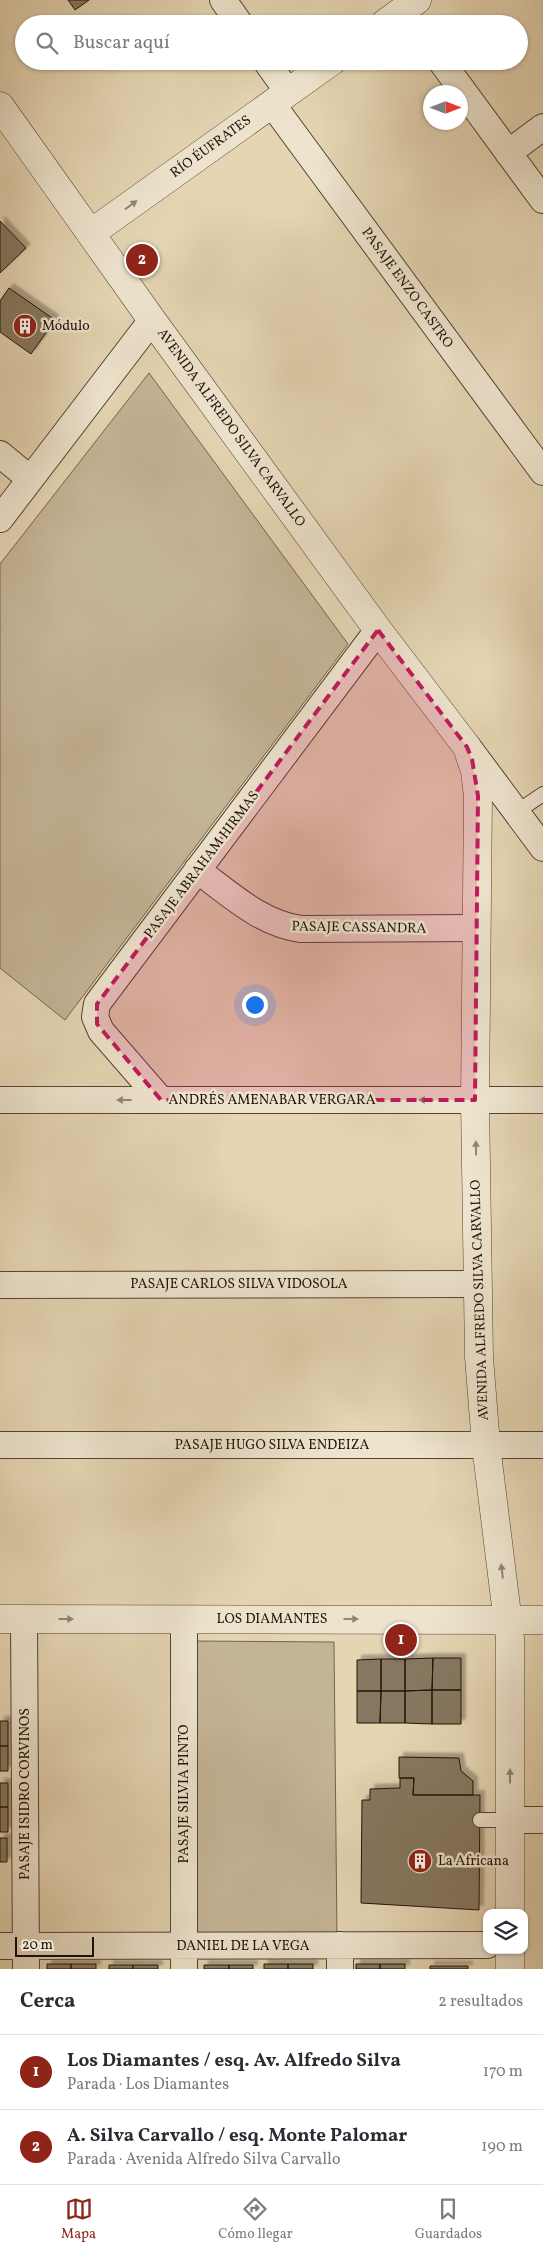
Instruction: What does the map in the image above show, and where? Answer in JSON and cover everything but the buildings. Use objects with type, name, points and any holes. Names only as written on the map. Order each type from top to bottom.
[{"type":"street","points":[[223,0],[234,15]]},
{"type":"street","name":"PASAJE ENZO CASTRO","points":[[269,70],[280,98],[543,472]]},
{"type":"street","name":"RÍO ÉUFRATES","points":[[91,233],[319,70]]},
{"type":"street","points":[[448,70],[543,200]]},
{"type":"street","name":"AVENIDA ALFREDO SILVA CARVALLO","points":[[0,106],[152,320],[378,630],[518,811],[543,848]]},
{"type":"street","points":[[508,153],[543,128]]},
{"type":"street","points":[[0,519],[152,320]]},
{"type":"street","points":[[0,454],[30,480]]},
{"type":"street","name":"PASAJE ABRAHAM HIRMAS","points":[[161,1100],[101,1031],[97,1024],[95,1010],[97,1004],[378,630]]},
{"type":"street","name":"AVENIDA ALFREDO SILVA CARVALLO","points":[[467,747],[475,771],[478,796],[475,1100],[479,1357],[486,1445],[508,1620],[510,1909]]},
{"type":"street","name":"PASAJE CASSANDRA","points":[[197,870],[262,916],[288,928],[301,930],[477,928]]},
{"type":"street","name":"ANDRÉS AMENABAR VERGARA","points":[[0,1100],[543,1100]]},
{"type":"street","name":"PASAJE CARLOS SILVA VIDOSOLA","points":[[0,1285],[478,1284]]},
{"type":"street","name":"PASAJE HUGO SILVA ENDEIZA","points":[[0,1445],[543,1445]]},
{"type":"street","name":"LOS DIAMANTES","points":[[12,1619],[543,1620]]},
{"type":"street","name":"PASAJE ISIDRO CORVINOS","points":[[12,1619],[26,1958]]},
{"type":"street","name":"PASAJE SILVIA PINTO","points":[[184,1619],[184,1957]]},
{"type":"street","points":[[510,1820],[543,1820]]},
{"type":"street","name":"DANIEL DE LA VEGA","points":[[0,1946],[26,1958],[340,1957],[483,1945]]},
{"type":"street","points":[[510,1954],[510,1969]]},
{"type":"lane","points":[[518,811],[543,794]]},
{"type":"lane","points":[[480,1820],[510,1820]]},
{"type":"highlighted area","points":[[378,630],[467,747],[472,759],[478,796],[475,1100],[161,1100],[97,1024],[97,1004]]},
{"type":"shaded area","points":[[149,373],[348,644],[65,1020],[0,968],[0,564]]},
{"type":"shaded area","points":[[192,1641],[334,1642],[337,1938],[192,1938]]},
{"type":"place","name":"A. Silva Carvallo / esq. Monte Palomar","points":[[142,260]]},
{"type":"place","name":"Módulo","points":[[25,326]]},
{"type":"place","name":"Los Diamantes / esq. Av. Alfredo Silva","points":[[401,1640]]},
{"type":"place","name":"La Africana","points":[[420,1861]]}]
